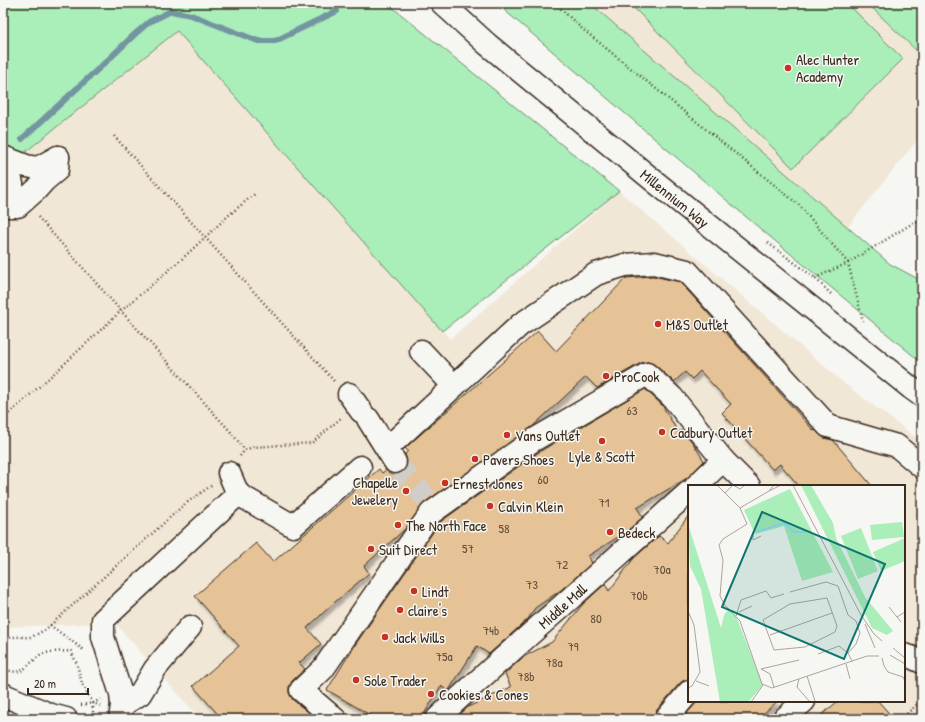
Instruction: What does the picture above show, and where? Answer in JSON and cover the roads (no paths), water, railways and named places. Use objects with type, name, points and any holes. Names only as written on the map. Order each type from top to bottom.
[{"type":"street","name":"Millennium Way","points":[[442,3],[487,44],[918,395]]},
{"type":"street","points":[[3,159],[38,168],[58,157],[57,170],[18,206],[8,206],[11,197],[12,184],[10,175],[3,164]]},
{"type":"street","points":[[3,159],[36,190]]},
{"type":"street","points":[[396,440],[520,325],[596,274],[625,265],[654,263],[687,271],[828,426],[897,446],[922,467]]},
{"type":"street","points":[[422,351],[454,386]]},
{"type":"street","points":[[335,719],[301,690],[323,669],[431,513],[432,504],[532,441],[647,374],[672,397],[723,460],[748,485]]},
{"type":"street","points":[[359,408],[396,462]]},
{"type":"street","points":[[697,485],[723,460]]},
{"type":"street","points":[[229,473],[238,494],[293,526],[360,467]]},
{"type":"street","name":"Middle Mall","points":[[437,719],[498,662],[688,493]]},
{"type":"street","points":[[121,713],[121,694],[103,637],[103,620],[238,494]]},
{"type":"street","points":[[121,713],[140,694],[155,669],[190,627]]},
{"type":"street","points":[[905,654],[922,662]]},
{"type":"street","points":[[666,719],[688,693]]},
{"type":"street","points":[[3,694],[51,715],[66,719]]},
{"type":"street","points":[[784,719],[803,702]]},
{"type":"waterway","points":[[22,139],[135,34],[149,22],[171,11],[191,15],[258,41],[275,41],[337,11]]},
{"type":"tunnel","points":[[395,462],[427,499]]},
{"type":"place","name":"Alec Hunter Academy","points":[[788,68]]},
{"type":"place","name":"M&S Outlet","points":[[658,324]]},
{"type":"place","name":"ProCook","points":[[606,376]]},
{"type":"place","name":"Cadbury Outlet","points":[[662,432]]},
{"type":"place","name":"Vans Outlet","points":[[507,435]]},
{"type":"place","name":"Lyle & Scott","points":[[602,441]]},
{"type":"place","name":"Pavers Shoes","points":[[475,459]]},
{"type":"place","name":"Ernest Jones","points":[[445,483]]},
{"type":"place","name":"Chapelle Jewelery","points":[[406,491]]},
{"type":"place","name":"Calvin Klein","points":[[490,506]]},
{"type":"place","name":"The North Face","points":[[398,525]]},
{"type":"place","name":"Bedeck","points":[[610,532]]},
{"type":"place","name":"Suit Direct","points":[[371,549]]},
{"type":"place","name":"Lindt","points":[[414,591]]},
{"type":"place","name":"claire's","points":[[400,610]]},
{"type":"place","name":"Jack Wills","points":[[385,637]]},
{"type":"place","name":"Sole Trader","points":[[356,680]]},
{"type":"place","name":"Cookies & Cones","points":[[431,694]]}]
